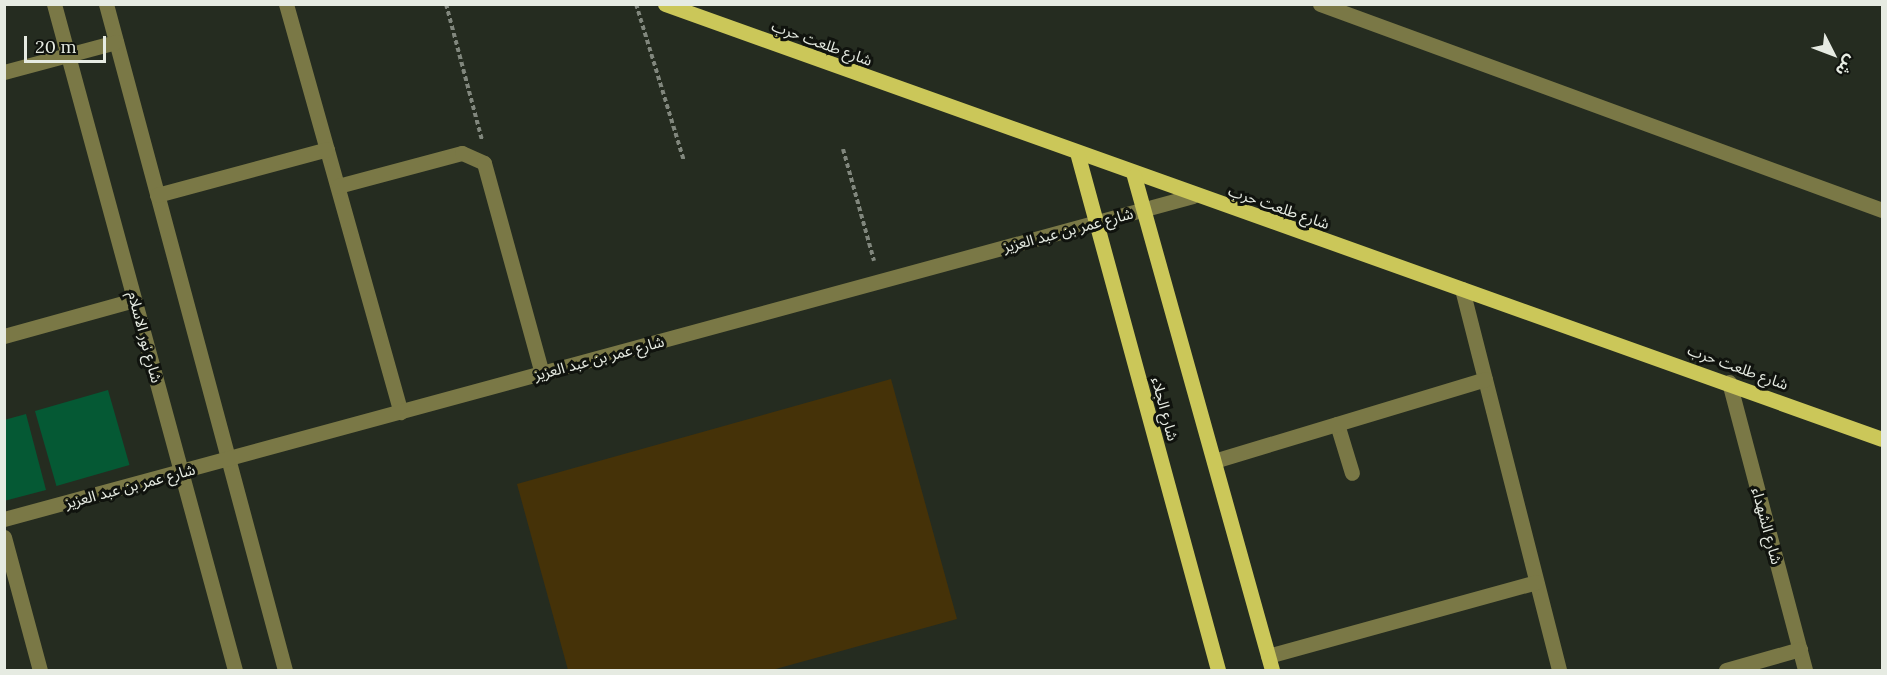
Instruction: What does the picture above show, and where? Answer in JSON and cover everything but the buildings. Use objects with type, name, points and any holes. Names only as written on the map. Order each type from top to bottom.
[{"type":"main road","name":"شارع طلعت حرب","points":[[665,4],[1078,156],[1729,382],[1882,439]]},
{"type":"main road","name":"شارع الجلاء","points":[[1078,156],[1218,670]]},
{"type":"main road","points":[[1134,176],[1270,663]]},
{"type":"street","name":"شارع نور الاسلام","points":[[54,4],[235,670]]},
{"type":"street","points":[[106,4],[285,670]]},
{"type":"street","points":[[286,4],[402,412]]},
{"type":"street","points":[[1320,4],[1882,210]]},
{"type":"street","points":[[4,72],[116,42]]},
{"type":"street","points":[[157,195],[327,149]]},
{"type":"street","points":[[338,186],[462,153],[477,157],[492,177],[542,374]]},
{"type":"street","name":"شارع عمر بن عبد العزيز","points":[[4,519],[1193,196]]},
{"type":"street","points":[[1462,289],[1558,670]]},
{"type":"street","points":[[4,336],[134,300]]},
{"type":"street","points":[[1214,461],[1485,380]]},
{"type":"street","name":"شارع الشهداء","points":[[1729,382],[1805,670]]},
{"type":"street","points":[[1337,424],[1352,473]]},
{"type":"street","points":[[4,537],[40,670]]},
{"type":"street","points":[[1270,663],[1536,582]]},
{"type":"street","points":[[1726,670],[1800,649]]},
{"type":"path","points":[[446,4],[482,132],[477,157]]},
{"type":"path","points":[[636,4],[684,161]]},
{"type":"path","points":[[843,149],[879,281]]},
{"type":"shaded area","points":[[891,379],[957,619],[772,670],[568,670],[517,484]]}]
